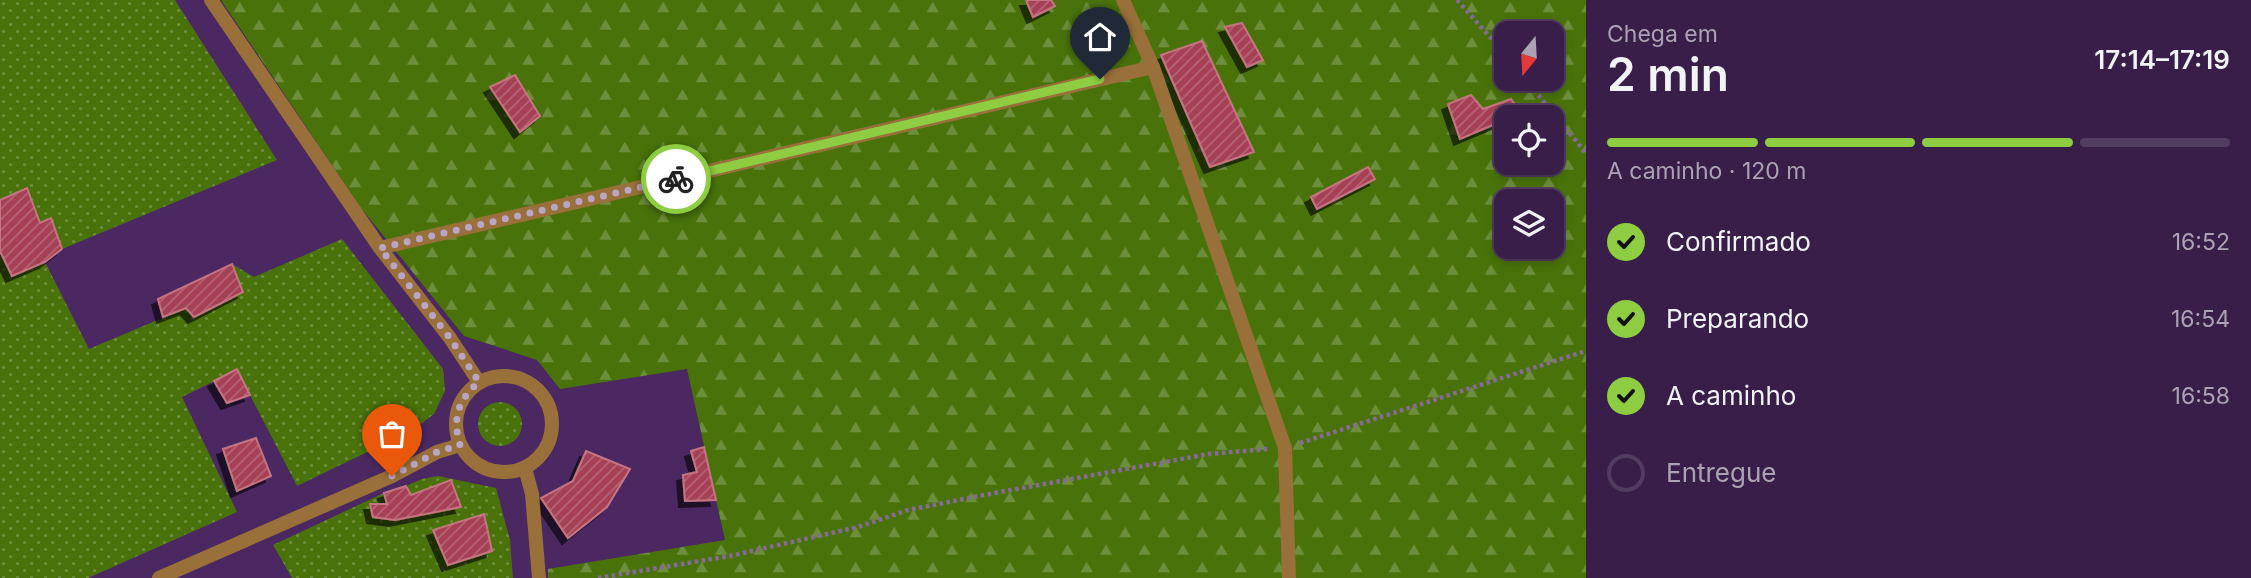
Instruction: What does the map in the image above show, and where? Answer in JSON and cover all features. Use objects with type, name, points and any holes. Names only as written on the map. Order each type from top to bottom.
[{"type":"street","points":[[211,0],[380,248],[450,338],[479,382]]},
{"type":"street","points":[[1123,0],[1153,67],[1285,448],[1289,578]]},
{"type":"street","points":[[380,248],[1153,67]]},
{"type":"street","points":[[509,376],[524,380],[537,388],[547,401],[552,416],[550,439],[538,459],[525,468],[495,472],[480,467],[468,457],[460,445],[456,431],[458,410],[468,391],[479,382],[493,377],[509,376]]},
{"type":"street","points":[[159,578],[392,476],[437,452],[460,445]]},
{"type":"street","points":[[525,468],[532,494],[539,578]]},
{"type":"path","points":[[1457,0],[1494,41]]},
{"type":"path","points":[[1535,91],[1586,153]]},
{"type":"path","points":[[598,578],[730,556],[858,527],[908,510],[984,495],[1209,454],[1285,448],[1586,351]]},
{"type":"green space","points":[[0,0],[175,0],[277,160],[62,249],[51,218],[40,223],[0,200]]},
{"type":"green space","points":[[221,0],[1586,0],[1586,578],[548,578],[548,569],[725,540],[687,369],[560,389],[537,360],[464,336],[361,208]]},
{"type":"green space","points":[[342,239],[443,369],[445,391],[434,414],[413,430],[297,486],[237,370],[182,397],[237,512],[88,578],[0,578],[0,251],[45,262],[89,349],[186,308],[243,292],[232,264],[254,277]]},
{"type":"green space","points":[[500,402],[509,403],[516,408],[521,415],[521,433],[516,440],[509,445],[500,446],[491,445],[484,440],[479,433],[478,424],[479,415],[484,408],[491,403]]},
{"type":"green space","points":[[438,476],[496,488],[510,540],[513,578],[292,578],[273,545],[384,493],[387,504],[371,505],[373,517],[395,520],[461,507],[451,481],[411,495],[406,486]]},
{"type":"building","points":[[1026,0],[1051,0],[1055,6],[1033,17]]},
{"type":"building","points":[[1242,23],[1263,60],[1247,67],[1225,27]]},
{"type":"building","points":[[1202,41],[1254,152],[1210,167],[1161,55]]},
{"type":"building","points":[[515,75],[540,116],[520,132],[490,87]]},
{"type":"building","points":[[1471,95],[1483,109],[1494,105],[1494,125],[1460,139],[1448,104]]},
{"type":"building","points":[[1511,99],[1515,105],[1494,105]]},
{"type":"building","points":[[1368,167],[1375,179],[1317,209],[1311,197]]},
{"type":"building","points":[[27,188],[40,223],[51,218],[62,249],[45,262],[12,276],[0,251],[0,200]]},
{"type":"building","points":[[232,264],[243,292],[194,317],[186,308],[163,317],[158,299]]},
{"type":"building","points":[[237,369],[250,395],[227,403],[214,381]]},
{"type":"building","points":[[256,438],[271,476],[237,491],[223,449]]},
{"type":"building","points":[[704,447],[716,500],[685,501],[683,475],[697,472],[691,451]]},
{"type":"building","points":[[586,451],[630,469],[607,507],[568,538],[541,498],[573,481]]},
{"type":"building","points":[[451,480],[461,507],[395,520],[373,517],[370,504],[387,504],[384,493],[406,486],[411,495]]},
{"type":"building","points":[[484,514],[492,551],[448,565],[433,530]]},
{"type":"way so far","points":[[392,476],[437,452],[460,445],[456,416],[468,391],[479,382],[450,338],[380,248],[676,179]]},
{"type":"route","points":[[676,179],[1100,79]]}]
